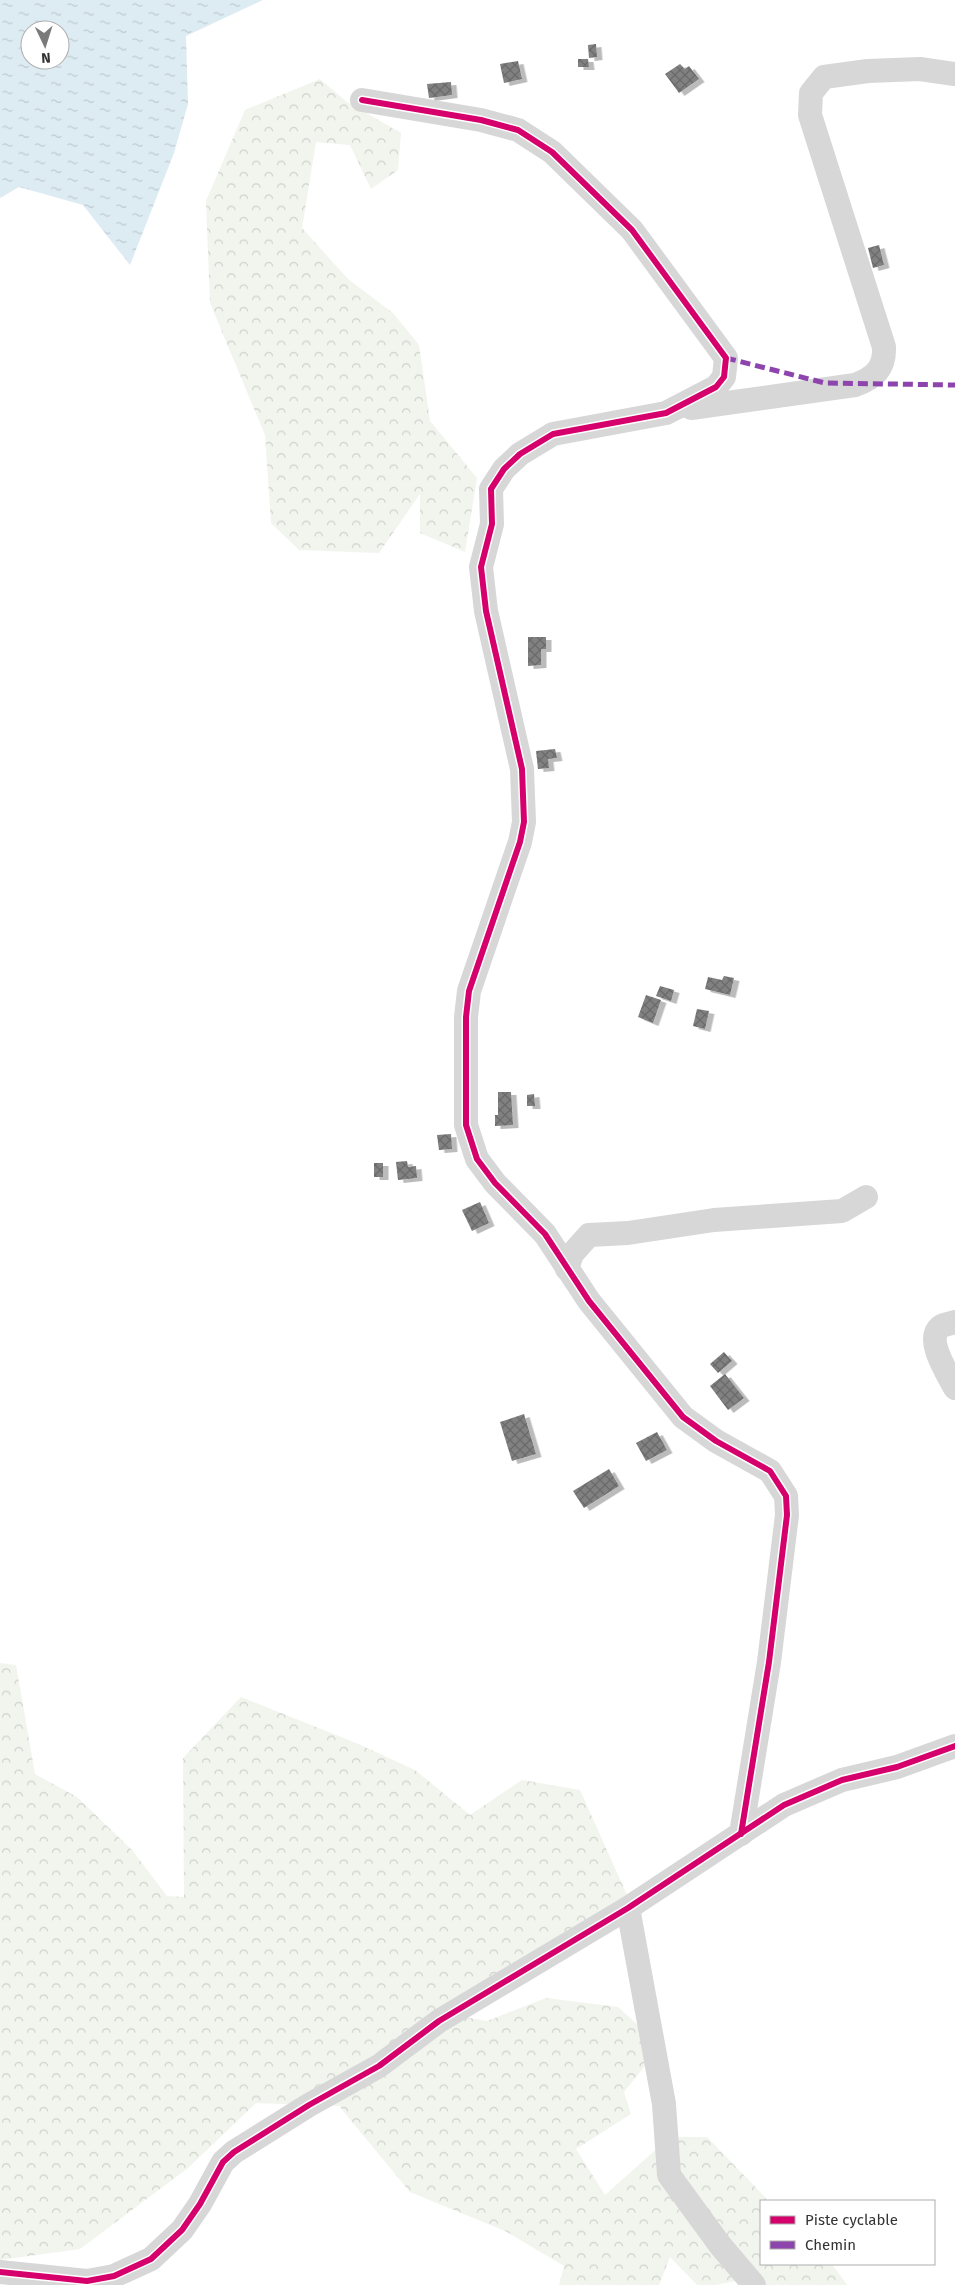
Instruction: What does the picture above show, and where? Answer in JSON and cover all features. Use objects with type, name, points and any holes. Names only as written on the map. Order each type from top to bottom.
[{"type":"street","points":[[741,1834],[769,1662],[787,1515],[786,1496],[770,1471],[716,1441],[683,1417],[589,1301],[545,1234],[495,1183],[477,1159],[466,1125],[466,1017],[469,991],[501,891],[520,842],[524,822],[522,769],[486,611],[482,567],[492,524],[491,489],[504,469],[520,454],[553,434],[706,405],[855,385],[871,379],[876,374],[884,357],[884,347],[810,115],[810,92],[824,77],[859,72],[920,69],[955,74]]},
{"type":"street","points":[[362,100],[481,120],[518,130],[552,152],[632,230],[726,358],[726,367],[720,384],[666,413]]},
{"type":"street","points":[[567,1268],[576,1247],[589,1235],[628,1232],[714,1220],[842,1211],[866,1197]]},
{"type":"street","points":[[955,1322],[940,1327],[936,1332],[934,1344],[955,1388]]},
{"type":"street","points":[[0,2272],[87,2281],[114,2276],[151,2259],[182,2230],[223,2162],[234,2152],[309,2104],[379,2066],[439,2021],[628,1908],[784,1805],[842,1780],[897,1767],[955,1746]]},
{"type":"street","points":[[628,1908],[664,2104],[669,2175],[720,2245],[754,2285]]},
{"type":"green space","points":[[320,79],[347,102],[401,133],[398,170],[371,189],[350,145],[316,142],[302,228],[348,279],[393,313],[419,345],[430,421],[477,478],[465,552],[420,533],[420,494],[379,553],[299,550],[271,523],[265,435],[210,303],[206,201],[245,110]]},
{"type":"green space","points":[[0,1663],[16,1665],[35,1774],[77,1797],[132,1850],[167,1896],[184,1897],[183,1758],[241,1697],[356,1743],[415,1770],[470,1815],[522,1780],[580,1790],[627,1895],[453,2015],[487,2021],[546,1998],[618,2007],[661,2046],[624,2092],[631,2114],[576,2149],[605,2195],[670,2137],[707,2137],[766,2198],[766,2200],[760,2200],[760,2265],[833,2265],[847,2285],[746,2285],[740,2280],[716,2285],[697,2285],[670,2257],[659,2285],[559,2285],[564,2266],[505,2231],[410,2192],[339,2106],[256,2103],[188,2168],[80,2249],[0,2260]]},
{"type":"water","points":[[0,0],[263,0],[186,36],[188,104],[174,153],[130,265],[83,205],[19,187],[0,198]]},
{"type":"building","points":[[596,44],[597,57],[589,58],[588,45]]},
{"type":"building","points":[[578,59],[588,59],[589,67],[578,67]]},
{"type":"building","points":[[518,61],[522,79],[504,83],[500,64]]},
{"type":"building","points":[[680,64],[685,69],[689,66],[699,79],[679,93],[665,74]]},
{"type":"building","points":[[451,82],[452,95],[429,98],[427,84]]},
{"type":"building","points":[[879,245],[884,265],[873,268],[868,248]]},
{"type":"building","points":[[528,637],[546,637],[546,649],[541,649],[541,665],[528,666]]},
{"type":"building","points":[[555,749],[557,758],[548,759],[549,768],[538,769],[536,751]]},
{"type":"building","points":[[724,976],[734,978],[730,995],[705,989],[708,977],[722,980]]},
{"type":"building","points":[[660,986],[674,990],[671,1001],[656,996]]},
{"type":"building","points":[[646,995],[661,1000],[653,1023],[638,1017]]},
{"type":"building","points":[[697,1009],[709,1011],[705,1029],[693,1026]]},
{"type":"building","points":[[498,1092],[511,1092],[513,1125],[495,1126],[495,1115],[498,1115]]},
{"type":"building","points":[[534,1094],[535,1106],[527,1106],[527,1095]]},
{"type":"building","points":[[451,1134],[452,1149],[439,1150],[437,1135]]},
{"type":"building","points":[[407,1161],[408,1167],[416,1166],[417,1178],[398,1180],[396,1162]]},
{"type":"building","points":[[374,1163],[383,1163],[383,1177],[374,1177]]},
{"type":"building","points":[[480,1202],[489,1223],[472,1231],[462,1210]]},
{"type":"building","points":[[724,1352],[732,1361],[718,1373],[710,1364]]},
{"type":"building","points":[[725,1374],[744,1398],[728,1410],[710,1386]]},
{"type":"building","points":[[524,1414],[536,1454],[512,1461],[500,1422]]},
{"type":"building","points":[[657,1432],[667,1450],[646,1461],[636,1443]]},
{"type":"building","points":[[609,1469],[619,1486],[584,1508],[573,1491]]},
{"type":"marked path","points":[[726,358],[825,383],[955,385]]},
{"type":"cycle path","points":[[362,100],[481,120],[518,130],[552,152],[632,230],[726,358],[724,377],[716,387],[666,413],[553,434],[520,454],[504,469],[491,489],[492,524],[481,567],[486,611],[522,769],[524,822],[520,842],[469,991],[466,1017],[466,1125],[477,1159],[495,1183],[545,1234],[589,1301],[683,1417],[716,1441],[770,1471],[786,1496],[787,1515],[769,1662],[741,1834]]},
{"type":"cycle path","points":[[0,2272],[87,2281],[114,2276],[151,2259],[182,2230],[200,2204],[223,2162],[234,2152],[309,2105],[379,2066],[439,2021],[628,1908],[784,1805],[842,1780],[897,1767],[955,1746]]}]
